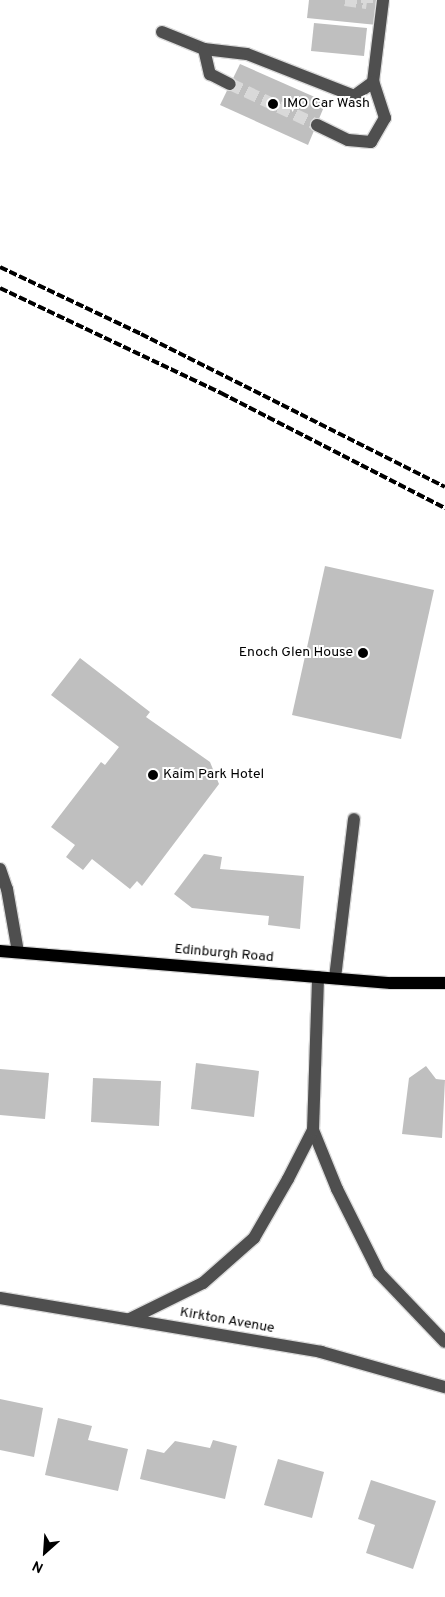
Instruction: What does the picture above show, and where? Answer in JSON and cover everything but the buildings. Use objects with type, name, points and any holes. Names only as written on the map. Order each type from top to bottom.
[{"type":"main road","name":"Edinburgh Road","points":[[0,951],[318,977],[445,983]]},
{"type":"street","points":[[317,125],[348,140],[371,142],[385,118],[373,82],[384,0]]},
{"type":"street","points":[[162,32],[204,49],[247,54],[354,96],[373,82]]},
{"type":"street","points":[[204,49],[210,74],[230,84]]},
{"type":"street","points":[[336,978],[354,819]]},
{"type":"street","points":[[0,869],[7,888],[18,952]]},
{"type":"street","points":[[318,977],[313,1130],[337,1190],[380,1273],[445,1342]]},
{"type":"street","points":[[130,1319],[203,1283],[254,1238],[313,1130]]},
{"type":"street","name":"Kirkton Avenue","points":[[0,1298],[321,1352],[445,1388]]},
{"type":"tunnel","points":[[345,0],[367,3],[367,0]]},
{"type":"tunnel","points":[[230,84],[317,125]]},
{"type":"railway","points":[[0,267],[141,334],[445,487]]},
{"type":"railway","points":[[0,288],[221,393],[445,508]]},
{"type":"place","name":"IMO Car Wash","points":[[273,104]]},
{"type":"place","name":"Enoch Glen House","points":[[363,653]]},
{"type":"place","name":"Kaim Park Hotel","points":[[153,775]]}]
